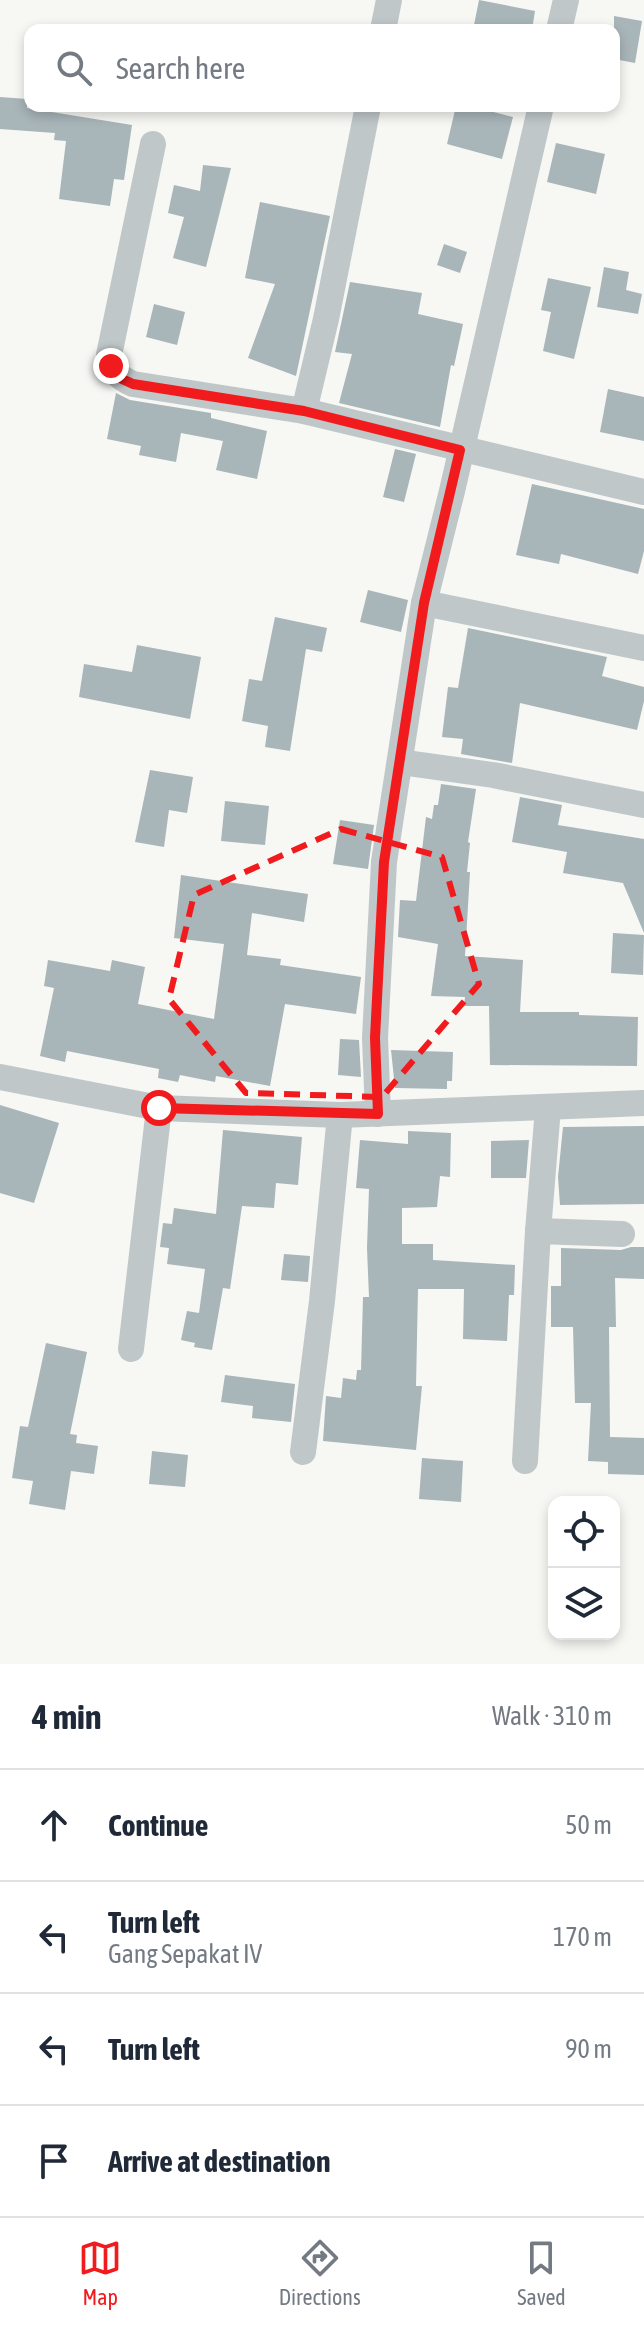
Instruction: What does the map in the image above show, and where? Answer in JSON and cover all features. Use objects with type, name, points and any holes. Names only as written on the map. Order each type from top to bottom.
[{"type":"street","points":[[384,24],[389,0]]},
{"type":"street","points":[[560,24],[566,0]]},
{"type":"street","points":[[304,411],[326,319],[367,112]]},
{"type":"street","points":[[378,1114],[375,1038],[384,862],[424,603],[540,112]]},
{"type":"street","points":[[153,144],[109,355],[111,366],[122,379],[133,384],[304,411],[644,492]]},
{"type":"street","points":[[424,603],[644,648]]},
{"type":"street","points":[[400,762],[493,775],[644,805]]},
{"type":"street","points":[[0,1077],[159,1108],[340,1115],[644,1103]]},
{"type":"street","points":[[131,1349],[159,1108]]},
{"type":"street","points":[[525,1461],[548,1108]]},
{"type":"street","points":[[303,1452],[322,1301],[340,1115]]},
{"type":"street","points":[[538,1231],[622,1234]]},
{"type":"highlighted area","points":[[341,829],[442,857],[479,984],[382,1097],[246,1093],[169,999],[194,895]]},
{"type":"building","points":[[479,0],[535,11],[533,24],[474,24]]},
{"type":"building","points":[[614,16],[642,21],[635,63],[620,60],[620,24],[614,24]]},
{"type":"building","points":[[0,97],[24,99],[24,112],[52,112],[132,125],[124,180],[114,179],[110,206],[59,199],[66,141],[54,140],[55,133],[0,129]]},
{"type":"building","points":[[455,112],[493,112],[513,117],[502,159],[447,144]]},
{"type":"building","points":[[556,143],[605,154],[596,194],[547,182]]},
{"type":"building","points":[[203,165],[231,168],[206,267],[173,258],[184,217],[168,213],[174,185],[200,191]]},
{"type":"building","points":[[260,202],[330,216],[296,376],[248,358],[275,284],[245,278]]},
{"type":"building","points":[[444,244],[467,252],[460,273],[437,265]]},
{"type":"building","points":[[604,267],[629,272],[626,290],[642,294],[638,314],[597,307]]},
{"type":"building","points":[[548,278],[591,287],[574,359],[543,351],[551,312],[541,310]]},
{"type":"building","points":[[350,282],[422,293],[418,314],[463,324],[454,366],[451,365],[440,427],[339,403],[352,354],[335,352]]},
{"type":"building","points":[[154,304],[185,312],[177,345],[146,337]]},
{"type":"building","points":[[608,389],[644,397],[644,441],[600,432]]},
{"type":"building","points":[[116,393],[130,400],[211,413],[211,418],[267,431],[257,479],[216,470],[223,441],[181,433],[176,462],[139,455],[141,446],[107,439]]},
{"type":"building","points":[[395,449],[416,454],[404,502],[383,497]]},
{"type":"building","points":[[532,484],[644,509],[644,551],[638,574],[561,554],[559,564],[516,555]]},
{"type":"building","points":[[368,590],[408,600],[401,632],[360,622]]},
{"type":"building","points":[[275,617],[327,628],[322,652],[306,649],[290,751],[265,747],[268,726],[242,721],[249,679],[262,681]]},
{"type":"building","points":[[468,628],[607,657],[602,676],[644,687],[637,730],[520,703],[512,763],[461,754],[463,739],[442,737],[448,687],[458,688]]},
{"type":"building","points":[[137,645],[201,657],[190,719],[79,697],[84,664],[132,672]]},
{"type":"building","points":[[150,770],[193,777],[187,813],[169,810],[164,847],[135,842]]},
{"type":"building","points":[[441,784],[476,789],[468,842],[467,872],[470,872],[465,956],[523,960],[520,1012],[579,1012],[579,1015],[638,1017],[637,1066],[490,1065],[489,1006],[464,1006],[465,997],[431,996],[438,944],[398,937],[400,900],[416,901],[426,817],[432,819]]},
{"type":"building","points":[[520,797],[562,805],[558,825],[644,839],[644,933],[623,883],[563,873],[567,852],[512,842]]},
{"type":"building","points":[[225,801],[269,806],[265,845],[221,841]]},
{"type":"building","points":[[340,820],[374,825],[368,869],[333,864]]},
{"type":"building","points":[[181,875],[308,894],[304,922],[252,913],[247,955],[281,959],[280,965],[361,977],[356,1014],[285,1004],[270,1086],[216,1076],[215,1082],[180,1075],[178,1082],[158,1078],[159,1069],[67,1051],[65,1062],[40,1056],[54,988],[44,986],[48,960],[110,971],[112,960],[145,967],[138,1004],[214,1019],[224,944],[174,938]]},
{"type":"building","points":[[613,933],[644,935],[643,975],[611,973]]},
{"type":"building","points":[[340,1039],[359,1040],[361,1077],[338,1075]]},
{"type":"building","points":[[391,1050],[453,1052],[452,1081],[447,1081],[447,1089],[395,1088]]},
{"type":"building","points":[[0,1105],[59,1123],[34,1203],[0,1193]]},
{"type":"building","points":[[644,1126],[644,1204],[560,1205],[558,1177],[563,1127]]},
{"type":"building","points":[[223,1130],[302,1137],[298,1185],[276,1183],[274,1208],[242,1206],[230,1289],[223,1288],[212,1350],[194,1347],[195,1343],[181,1340],[187,1311],[199,1313],[205,1269],[167,1264],[169,1248],[160,1247],[163,1223],[172,1224],[174,1208],[216,1214]]},
{"type":"building","points":[[408,1131],[451,1133],[450,1177],[440,1176],[437,1207],[402,1208],[402,1244],[433,1244],[433,1260],[515,1265],[514,1295],[509,1295],[507,1341],[463,1339],[464,1289],[418,1289],[416,1386],[422,1386],[416,1450],[323,1441],[326,1396],[341,1398],[343,1378],[356,1380],[357,1370],[361,1370],[363,1297],[369,1297],[369,1189],[356,1188],[360,1140],[408,1144]]},
{"type":"building","points":[[529,1140],[526,1178],[491,1178],[491,1141]]},
{"type":"building","points":[[644,1247],[644,1279],[615,1278],[616,1327],[609,1327],[610,1437],[644,1438],[644,1475],[608,1474],[608,1462],[588,1461],[591,1403],[575,1403],[573,1327],[551,1327],[551,1286],[561,1286],[561,1248],[621,1250]]},
{"type":"building","points":[[284,1254],[310,1256],[308,1282],[281,1280]]},
{"type":"building","points":[[46,1343],[87,1352],[70,1434],[77,1435],[76,1443],[98,1446],[94,1474],[71,1471],[65,1510],[29,1504],[33,1481],[12,1478],[20,1426],[28,1427]]},
{"type":"building","points":[[225,1375],[295,1384],[291,1422],[252,1418],[253,1406],[221,1402]]},
{"type":"building","points":[[152,1451],[188,1455],[185,1487],[149,1484]]},
{"type":"building","points":[[422,1458],[463,1461],[461,1502],[419,1499]]},
{"type":"route","points":[[111,366],[122,379],[133,384],[304,411],[460,450],[424,603],[384,862],[375,1038],[378,1114],[159,1108]]}]
